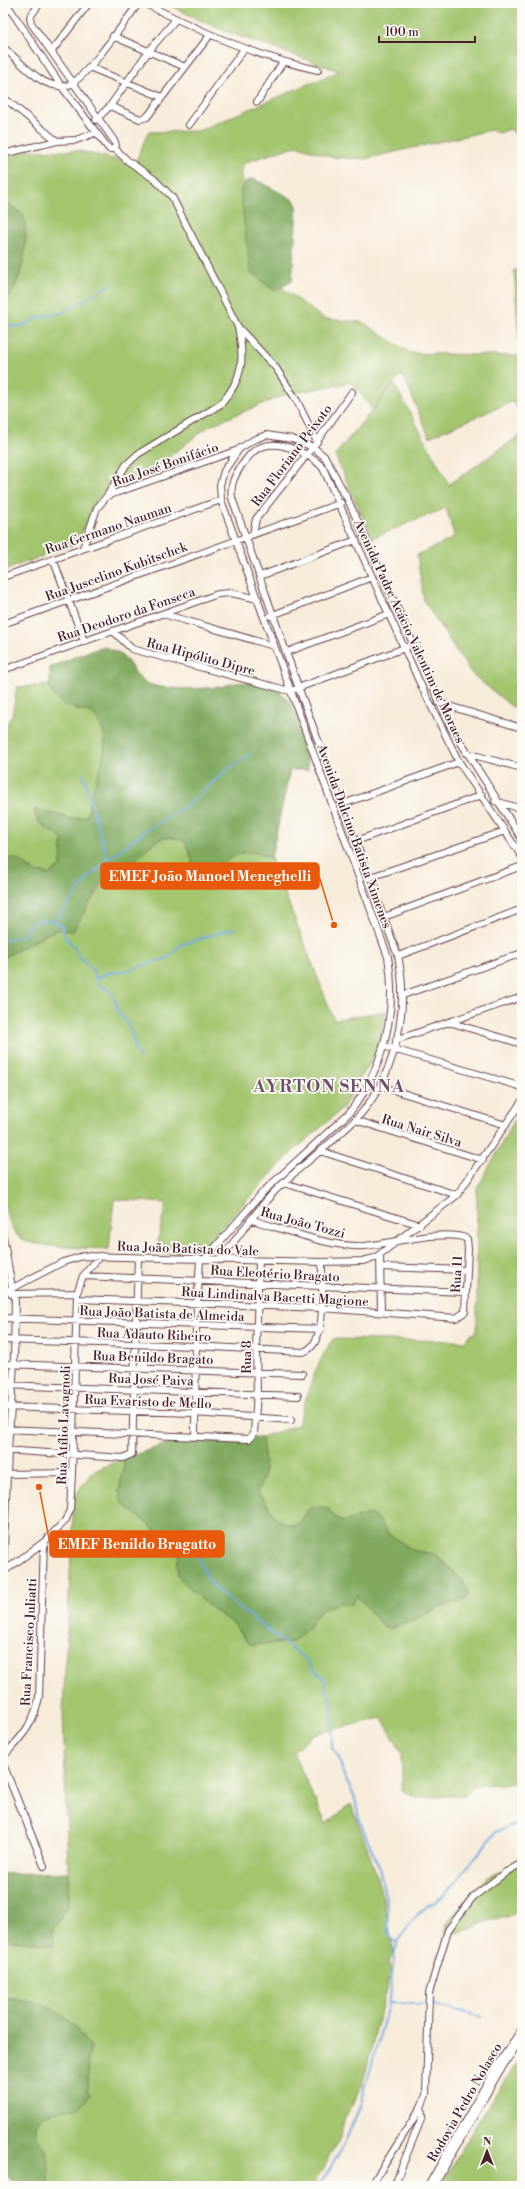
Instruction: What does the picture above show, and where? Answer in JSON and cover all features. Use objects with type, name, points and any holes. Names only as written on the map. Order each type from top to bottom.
[{"type":"highway","name":"Rodovia Pedro Nolasco","points":[[431,2186],[496,2072],[522,2033]]},
{"type":"street","points":[[6,3],[68,85],[98,119],[115,142],[116,146],[114,148]]},
{"type":"street","points":[[40,3],[30,17],[32,23],[52,51],[90,126],[109,149],[114,148],[128,162],[154,179],[172,197],[238,326],[276,368],[297,401],[315,445]]},
{"type":"street","points":[[52,51],[89,3]]},
{"type":"street","points":[[3,47],[43,81],[68,85],[89,67],[139,3]]},
{"type":"street","points":[[144,3],[210,35],[244,49],[283,62],[318,70]]},
{"type":"street","points":[[90,126],[110,106],[148,52],[176,19]]},
{"type":"street","points":[[110,106],[144,119],[148,117],[210,35]]},
{"type":"street","points":[[113,36],[185,67]]},
{"type":"street","points":[[189,125],[244,49]]},
{"type":"street","points":[[257,102],[283,62]]},
{"type":"street","points":[[89,67],[162,97]]},
{"type":"street","points":[[3,97],[57,141]]},
{"type":"street","points":[[3,147],[6,153],[57,141],[76,140],[95,133]]},
{"type":"street","points":[[108,496],[126,465],[138,454],[221,404],[227,397],[239,377],[243,359],[238,326]]},
{"type":"street","name":"Rua Floriano Peixoto","points":[[253,534],[256,519],[315,445],[352,392]]},
{"type":"street","name":"Avenida Dulcino Batista Ximenes","points":[[203,1259],[263,1192],[349,1113],[366,1090],[383,1046],[390,1019],[392,976],[388,958],[290,691],[265,617],[221,500],[220,485],[224,471],[239,449],[252,440],[266,435],[292,439],[315,445]]},
{"type":"street","name":"Avenida Dulcino Batista Ximenes","points":[[220,1260],[284,1183],[355,1120],[380,1086],[396,1040],[403,996],[402,974],[398,956],[368,878],[343,804],[299,689],[230,488],[241,467],[252,452],[261,446],[278,445],[306,456]]},
{"type":"street","name":"Avenida Padre Acácio Valentim de Moraes","points":[[315,445],[328,462],[348,500],[439,704],[451,727],[496,801],[522,839]]},
{"type":"street","name":"Rua José Bonifácio","points":[[83,548],[97,508],[108,496],[239,449]]},
{"type":"street","name":"Avenida Padre Acácio Valentim de Moraes","points":[[306,456],[323,468],[404,648],[459,762],[488,803],[522,857]]},
{"type":"street","name":"Rua Germano Nauman","points":[[3,577],[221,500]]},
{"type":"street","name":"Rua Juscelino Kubitschek","points":[[3,624],[348,500]]},
{"type":"street","points":[[260,576],[356,540]]},
{"type":"street","points":[[53,559],[84,641]]},
{"type":"street","points":[[265,617],[372,578]]},
{"type":"street","name":"Rua Deodoro da Fonseca","points":[[3,670],[225,592],[258,600]]},
{"type":"street","points":[[162,613],[274,646]]},
{"type":"street","points":[[287,652],[389,614]]},
{"type":"street","name":"Rua Hipólito Dipre","points":[[113,631],[132,649],[290,691]]},
{"type":"street","points":[[290,691],[299,689],[413,644]]},
{"type":"street","points":[[439,704],[522,728]]},
{"type":"street","points":[[443,730],[451,727]]},
{"type":"street","points":[[466,753],[522,768]]},
{"type":"street","points":[[343,804],[459,762]]},
{"type":"street","points":[[356,842],[482,795]]},
{"type":"street","points":[[488,803],[496,801],[522,809]]},
{"type":"street","points":[[368,878],[505,831]]},
{"type":"street","points":[[384,917],[522,866]]},
{"type":"street","points":[[398,956],[522,909]]},
{"type":"street","points":[[403,996],[522,953]]},
{"type":"street","points":[[396,1040],[522,997]]},
{"type":"street","points":[[512,1000],[522,1003]]},
{"type":"street","points":[[449,1022],[522,1044]]},
{"type":"street","points":[[383,1046],[522,1087]]},
{"type":"street","points":[[380,1086],[506,1125]]},
{"type":"street","points":[[381,1312],[380,1255],[457,1195],[483,1160],[522,1101]]},
{"type":"street","name":"Rua Nair Silva","points":[[355,1120],[483,1160]]},
{"type":"street","points":[[320,1151],[457,1195]]},
{"type":"street","points":[[284,1183],[420,1225]]},
{"type":"street","name":"Rua João Tozzi","points":[[252,1220],[346,1246],[459,1235],[467,1239],[468,1242]]},
{"type":"street","points":[[3,1236],[13,1291],[14,1319],[14,1364],[11,1407],[6,1429],[5,1450],[3,1572]]},
{"type":"street","name":"Rua 11","points":[[466,1307],[465,1292],[468,1242]]},
{"type":"street","name":"Rua João Batista do Vale","points":[[13,1291],[63,1262],[73,1258],[100,1256],[322,1262],[370,1260],[380,1255]]},
{"type":"street","name":"Rua Atílio Lavagnoli","points":[[3,1572],[44,1542],[68,1516],[71,1503],[77,1296],[83,1276],[100,1256]]},
{"type":"street","points":[[5,1450],[123,1458],[131,1455],[134,1434],[135,1324],[138,1258]]},
{"type":"street","points":[[6,1429],[73,1430],[195,1437],[194,1413],[198,1280],[203,1259]]},
{"type":"street","name":"Rua 8","points":[[195,1437],[246,1440],[253,1436],[255,1430],[257,1394],[256,1349],[259,1261]]},
{"type":"street","points":[[321,1329],[322,1262]]},
{"type":"street","points":[[381,1267],[467,1270]]},
{"type":"street","name":"Rua Eleotério Bragato","points":[[83,1276],[465,1292]]},
{"type":"street","name":"Rua Lindinalva Bacetti Magione","points":[[3,1293],[13,1291],[136,1301],[321,1308],[456,1318],[464,1314],[466,1307]]},
{"type":"street","name":"Rua João Batista de Almeida","points":[[3,1318],[135,1324],[257,1326],[321,1329]]},
{"type":"street","name":"Rua Adauto Ribeiro","points":[[3,1340],[196,1346],[303,1352],[310,1349],[315,1343],[321,1329]]},
{"type":"street","name":"Rua Benildo Bragato","points":[[3,1364],[257,1371],[302,1374]]},
{"type":"street","name":"Rua José Paiva","points":[[3,1385],[134,1388],[298,1396]]},
{"type":"street","name":"Rua Evaristo de Mello","points":[[3,1407],[194,1413],[255,1416],[292,1420]]},
{"type":"street","points":[[5,1474],[72,1473]]},
{"type":"street","name":"Rua Francisco Juliatti","points":[[3,1757],[27,1730],[34,1718],[39,1697],[44,1542]]},
{"type":"street","points":[[3,1764],[44,1866]]},
{"type":"street","points":[[371,2186],[421,2107],[426,2095],[429,1993],[448,1930],[473,1897],[506,1872],[522,1863]]},
{"type":"street","points":[[394,2186],[422,2117],[421,2107]]},
{"type":"green space","points":[[164,3],[522,3],[522,140],[510,129],[499,133],[491,130],[364,159],[330,157],[299,146],[244,163],[241,174],[243,187],[277,290],[281,287],[324,319],[362,322],[410,353],[520,356],[514,270],[522,271],[522,420],[515,403],[511,402],[429,437],[404,377],[400,376],[372,409],[351,382],[284,395],[209,426],[161,463],[121,488],[99,496],[77,543],[3,571],[3,300],[11,294],[15,288],[22,267],[26,243],[26,232],[23,215],[3,200],[3,159],[25,150],[79,151],[135,164],[148,132],[198,131],[339,71],[219,29]]},
{"type":"green space","points":[[254,179],[294,200],[297,206],[292,281],[277,290],[273,290],[250,272],[240,190],[246,181]]},
{"type":"green space","points":[[3,200],[23,215],[25,248],[20,273],[16,284],[3,300]]},
{"type":"green space","points":[[394,384],[450,486],[451,483],[522,434],[522,710],[511,706],[471,673],[424,601],[417,555],[452,539],[454,535],[446,508],[372,538],[335,455]]},
{"type":"green space","points":[[105,647],[123,656],[145,683],[158,687],[193,689],[219,687],[235,683],[255,683],[271,687],[283,695],[292,706],[299,720],[304,736],[308,770],[290,770],[271,858],[246,852],[214,867],[201,869],[193,867],[191,856],[184,841],[174,838],[160,839],[132,862],[112,872],[96,892],[73,931],[54,930],[3,958],[3,858],[16,859],[36,872],[49,874],[61,866],[62,840],[41,824],[35,815],[34,809],[72,819],[86,817],[103,760],[105,742],[99,722],[92,712],[73,708],[56,698],[50,686],[50,667],[87,652]]},
{"type":"green space","points":[[50,685],[50,688],[76,710],[92,712],[99,723],[105,742],[103,760],[86,817],[72,819],[34,809],[47,830],[58,835],[62,840],[61,866],[49,874],[36,872],[16,859],[3,858],[3,729],[12,716],[17,687]]},
{"type":"green space","points":[[172,836],[184,841],[191,856],[193,866],[201,868],[208,868],[220,864],[246,852],[271,858],[334,1020],[386,1011],[377,1051],[342,1109],[288,1156],[217,1232],[200,1253],[155,1254],[166,1203],[114,1199],[109,1249],[47,1246],[25,1240],[18,1236],[13,1229],[3,1202],[3,958],[55,930],[92,900],[113,871],[132,861],[159,839]]},
{"type":"green space","points":[[522,1106],[522,1783],[475,1785],[466,1795],[417,1798],[402,1791],[402,1753],[382,1718],[314,1734],[293,1752],[326,1824],[351,1804],[383,1897],[391,1936],[393,1955],[388,1962],[391,1970],[361,2090],[343,2120],[340,2137],[313,2186],[48,2186],[48,2163],[42,2146],[37,2138],[37,2126],[44,2114],[55,2111],[72,2110],[80,2105],[90,2095],[87,2090],[89,2046],[62,2014],[14,1998],[3,1998],[3,1943],[15,1940],[53,1945],[53,1929],[65,1915],[69,1904],[63,1712],[74,1497],[92,1472],[125,1458],[119,1492],[147,1523],[180,1554],[177,1564],[178,1576],[207,1605],[234,1624],[246,1641],[252,1645],[293,1642],[308,1628],[318,1613],[327,1607],[340,1603],[352,1604],[357,1595],[384,1628],[394,1627],[412,1621],[449,1604],[459,1602],[455,1572],[435,1554],[415,1551],[399,1541],[388,1533],[378,1519],[368,1514],[344,1522],[333,1516],[328,1508],[307,1510],[298,1525],[282,1522],[277,1518],[257,1491],[265,1470],[262,1437],[298,1425],[308,1391],[320,1360],[333,1339],[464,1341],[477,1330],[477,1189]]},
{"type":"green space","points":[[262,1437],[265,1465],[261,1485],[257,1491],[277,1518],[282,1522],[298,1525],[309,1510],[315,1507],[328,1508],[333,1516],[344,1522],[368,1514],[378,1519],[388,1533],[406,1546],[415,1551],[435,1554],[462,1580],[469,1594],[467,1599],[436,1608],[411,1622],[399,1624],[393,1628],[384,1628],[357,1595],[352,1604],[340,1603],[327,1607],[318,1613],[308,1628],[293,1642],[252,1645],[246,1641],[234,1624],[207,1605],[178,1576],[177,1564],[180,1553],[166,1539],[123,1504],[119,1492],[125,1458],[181,1439]]},
{"type":"green space","points":[[522,1862],[522,1908],[508,1918],[496,1918],[458,1933],[446,1933],[447,1923],[486,1878]]},
{"type":"green space","points":[[68,1872],[68,1902],[64,1914],[53,1929],[54,1945],[15,1940],[3,1943],[3,1874]]},
{"type":"green space","points":[[3,1998],[30,2001],[42,2004],[53,2010],[63,2016],[81,2034],[89,2046],[87,2090],[90,2095],[74,2109],[49,2113],[40,2120],[37,2125],[37,2137],[43,2146],[49,2166],[50,2177],[48,2186],[17,2186],[3,2173]]},
{"type":"green space","points":[[522,2056],[522,2186],[441,2186],[482,2114]]},
{"type":"waterway","points":[[3,326],[22,326],[40,317],[61,313],[110,285]]},
{"type":"waterway","points":[[55,922],[86,880],[106,862],[143,832],[188,805],[223,773],[250,754]]},
{"type":"waterway","points":[[83,774],[108,860]]},
{"type":"waterway","points":[[3,940],[23,936],[31,924],[40,920],[49,920],[62,926],[65,938],[74,946],[79,956],[93,970],[99,985],[109,990],[115,999],[117,1009],[131,1030],[135,1050],[140,1058]]},
{"type":"waterway","points":[[96,979],[108,973],[125,971],[167,958],[181,945],[235,929]]},
{"type":"waterway","points":[[189,1539],[208,1579],[219,1592],[308,1661],[312,1668],[323,1677],[328,1695],[332,1700],[332,1748],[339,1757],[343,1774],[355,1798],[359,1819],[379,1867],[388,1909],[388,1931],[393,1941],[397,1942]]},
{"type":"waterway","points":[[319,2186],[340,2152],[360,2107],[388,2005],[396,1943],[418,1914],[446,1893],[496,1832],[522,1821]]},
{"type":"waterway","points":[[388,2003],[422,2004]]},
{"type":"waterway","points":[[434,2005],[482,2017]]},
{"type":"place","name":"EMEF João Manoel Meneghelli","points":[[334,925]]},
{"type":"place","name":"EMEF Benildo Bragatto","points":[[39,1487]]},
{"type":"district","name":"AYRTON SENNA","points":[[329,1086]]}]
